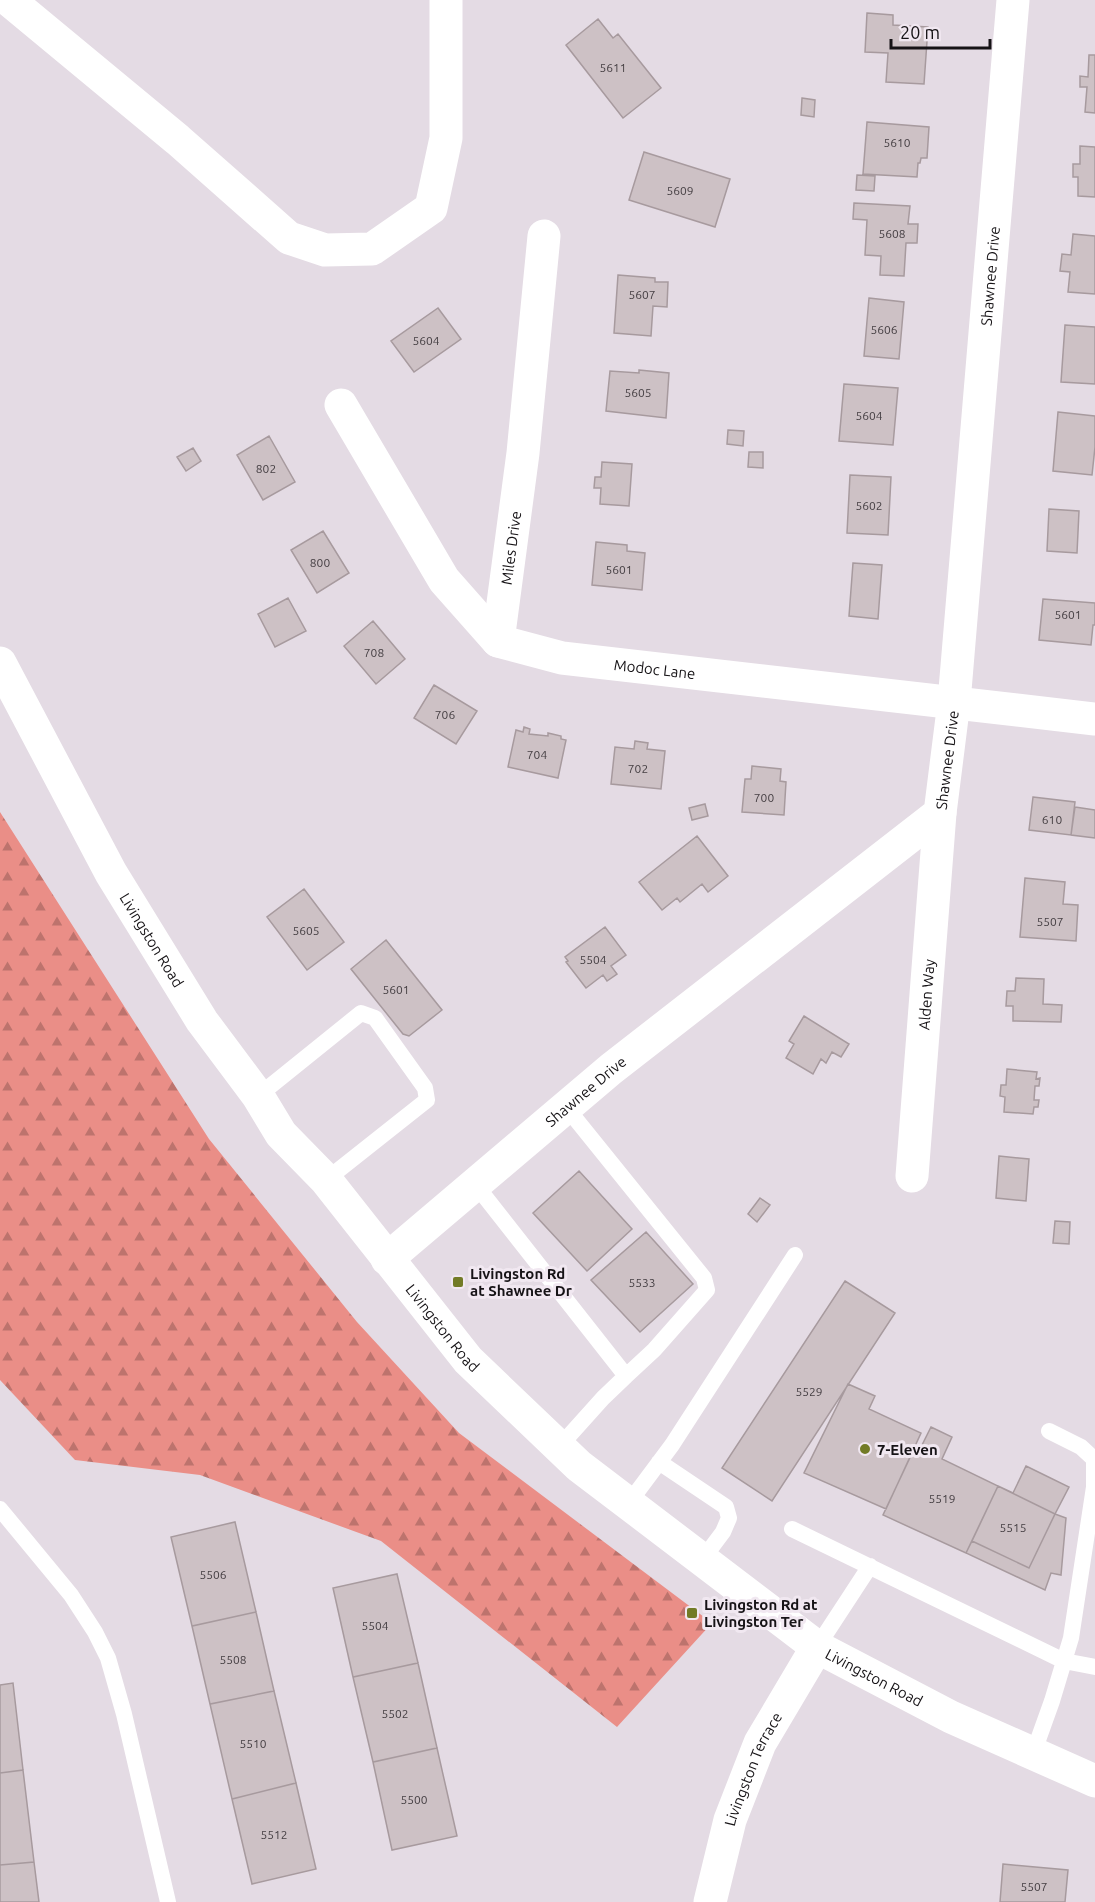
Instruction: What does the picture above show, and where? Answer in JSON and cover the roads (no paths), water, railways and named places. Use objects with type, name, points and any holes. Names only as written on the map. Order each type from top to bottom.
[{"type":"street","points":[[9,0],[178,140],[289,238],[325,250],[372,249],[431,208],[446,138],[446,0]]},
{"type":"street","name":"Shawnee Drive","points":[[387,1259],[621,1061],[940,813],[954,702],[1013,0]]},
{"type":"street","name":"Miles Drive","points":[[498,641],[523,453],[544,236]]},
{"type":"street","points":[[341,405],[444,580],[498,641]]},
{"type":"street","name":"Modoc Lane","points":[[498,641],[562,658],[1095,719]]},
{"type":"street","name":"Livingston Road","points":[[0,663],[10,702],[202,1021],[258,1096],[282,1134],[326,1180],[468,1360],[579,1466],[817,1647],[951,1717],[1095,1781]]},
{"type":"street","name":"Alden Way","points":[[912,1176],[940,813]]},
{"type":"street","name":"Livingston Terrace","points":[[710,1902],[730,1820],[760,1743],[817,1647]]},
{"type":"lane","points":[[258,1096],[361,1013],[375,1018],[425,1088],[427,1100],[326,1180]]},
{"type":"lane","points":[[559,1447],[603,1398],[654,1350],[707,1290],[704,1278],[685,1251],[566,1107]]},
{"type":"lane","points":[[475,1184],[627,1376]]},
{"type":"lane","points":[[628,1504],[659,1462],[795,1255]]},
{"type":"lane","points":[[1033,1754],[1071,1638],[1094,1487],[1094,1459],[1081,1447],[1049,1431]]},
{"type":"lane","points":[[659,1462],[726,1507],[729,1518],[723,1532],[702,1560]]},
{"type":"lane","points":[[0,1509],[71,1595],[95,1632],[108,1658],[124,1714],[168,1902]]},
{"type":"lane","points":[[792,1529],[1064,1661],[1095,1667]]},
{"type":"lane","points":[[817,1647],[870,1566]]},
{"type":"place","name":"Livingston Rd at Shawnee Dr","points":[[458,1282]]},
{"type":"place","name":"7-Eleven","points":[[865,1449]]},
{"type":"place","name":"Livingston Rd at Livingston Ter","points":[[692,1613]]}]
